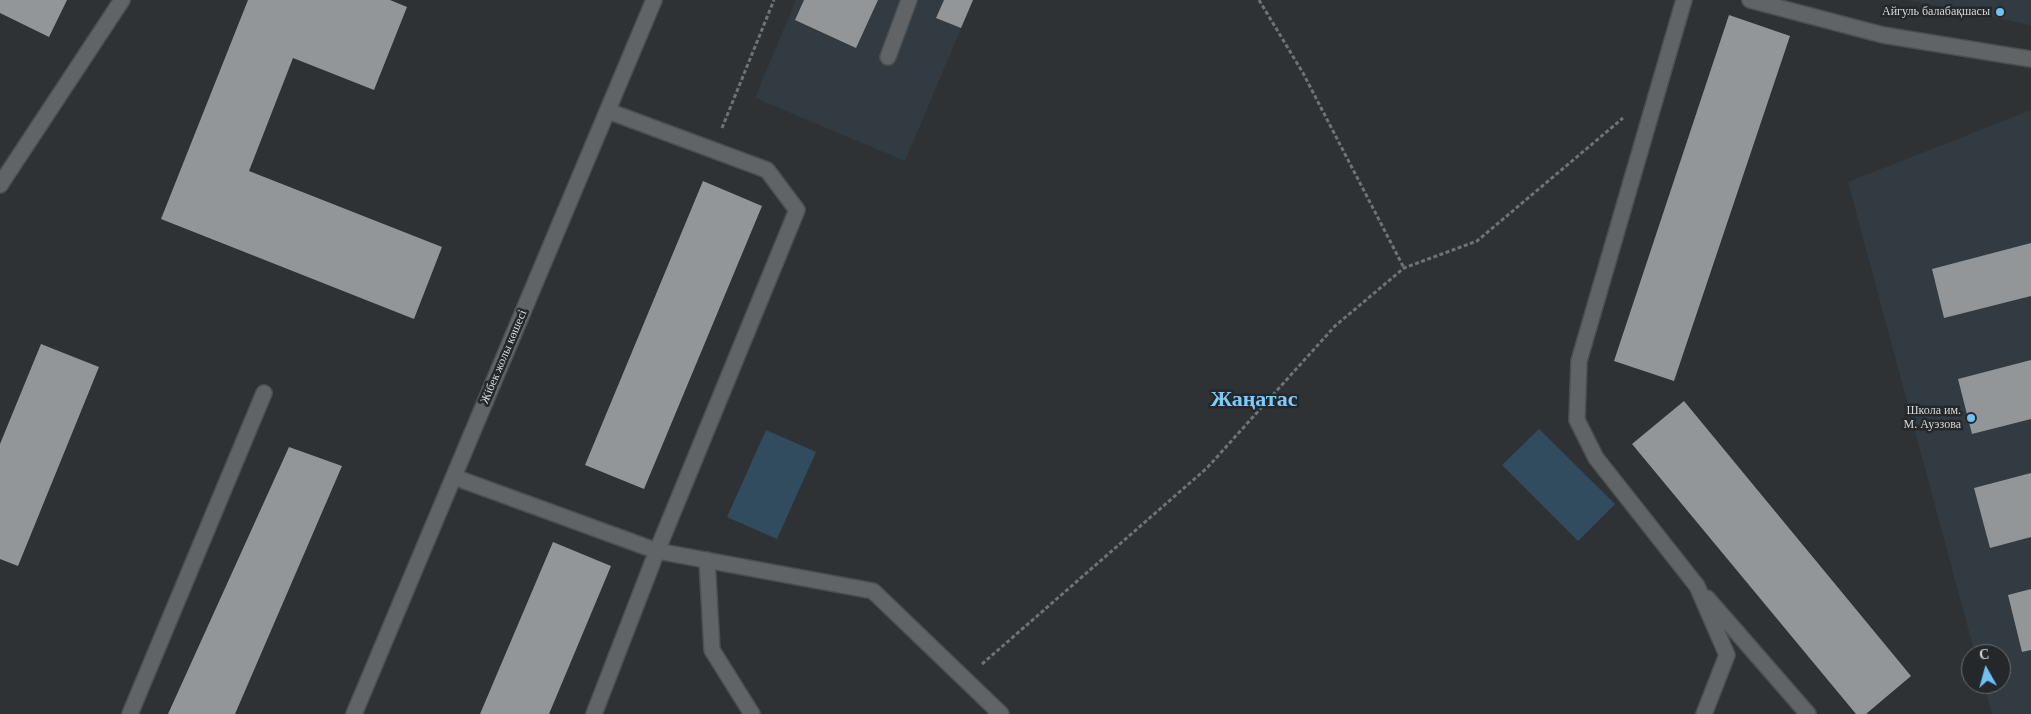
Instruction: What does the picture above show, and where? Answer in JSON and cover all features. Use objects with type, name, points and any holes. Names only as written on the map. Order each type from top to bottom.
[{"type":"main road","points":[[0,185],[122,0]]},
{"type":"main road","name":"Жібек жолы көшесі","points":[[354,714],[654,0]]},
{"type":"main road","points":[[888,57],[909,0]]},
{"type":"main road","points":[[1684,0],[1579,361],[1576,420],[1596,458],[1697,586],[1808,714]]},
{"type":"main road","points":[[1750,0],[1883,35],[2031,60]]},
{"type":"main road","points":[[594,714],[657,551],[797,210],[768,170],[608,111]]},
{"type":"main road","points":[[130,714],[264,394]]},
{"type":"main road","points":[[454,477],[657,551],[873,591],[1001,714]]},
{"type":"main road","points":[[707,560],[712,650],[752,714]]},
{"type":"main road","points":[[1697,586],[1727,655],[1704,714]]},
{"type":"path","points":[[713,150],[774,0]]},
{"type":"path","points":[[1259,0],[1302,73],[1404,268]]},
{"type":"path","points":[[964,678],[1055,602],[1207,468],[1335,326],[1404,268],[1477,241],[1614,124],[1654,98]]},
{"type":"shaded area","points":[[796,0],[973,0],[905,161],[755,98]]},
{"type":"shaded area","name":"Айгуль балабақшасы","points":[[1908,0],[2031,0],[2031,25]]},
{"type":"shaded area","name":"Школа им. М. Ауэзова","points":[[2031,110],[2031,714],[1992,714],[1987,694],[2011,694],[2011,644],[1972,644],[1848,182]]},
{"type":"shaded area","points":[[1539,429],[1615,504],[1578,541],[1502,465]]},
{"type":"shaded area","points":[[766,430],[816,452],[777,539],[727,517]]},
{"type":"building","points":[[0,0],[67,0],[49,37],[0,13]]},
{"type":"building","points":[[248,0],[390,0],[407,7],[374,90],[293,58],[249,171],[442,247],[414,319],[161,219]]},
{"type":"building","points":[[804,0],[878,0],[856,48],[795,20]]},
{"type":"building","points":[[944,0],[973,0],[961,28],[936,18]]},
{"type":"building","points":[[1729,15],[1790,36],[1674,381],[1614,361]]},
{"type":"building","points":[[703,181],[762,206],[644,489],[585,465]]},
{"type":"building","points":[[2031,243],[2031,296],[1944,318],[1932,269]]},
{"type":"building","points":[[41,344],[99,367],[18,566],[0,559],[0,444]]},
{"type":"building","points":[[2031,360],[2031,419],[1972,434],[1958,379]]},
{"type":"building","points":[[1684,401],[1911,676],[1866,714],[1856,714],[1632,444]]},
{"type":"building","points":[[289,447],[342,466],[235,714],[168,714]]},
{"type":"building","points":[[2031,473],[2031,537],[1990,548],[1974,488]]},
{"type":"building","points":[[553,542],[611,566],[549,714],[480,714]]},
{"type":"building","points":[[2031,589],[2031,650],[2022,652],[2008,595]]},
{"type":"place","name":"Айгуль балабақшасы","points":[[2000,12]]},
{"type":"place","name":"Школа им. М. Ауэзова","points":[[1971,418]]},
{"type":"district","name":"Жаңатас","points":[[1254,400]]}]
